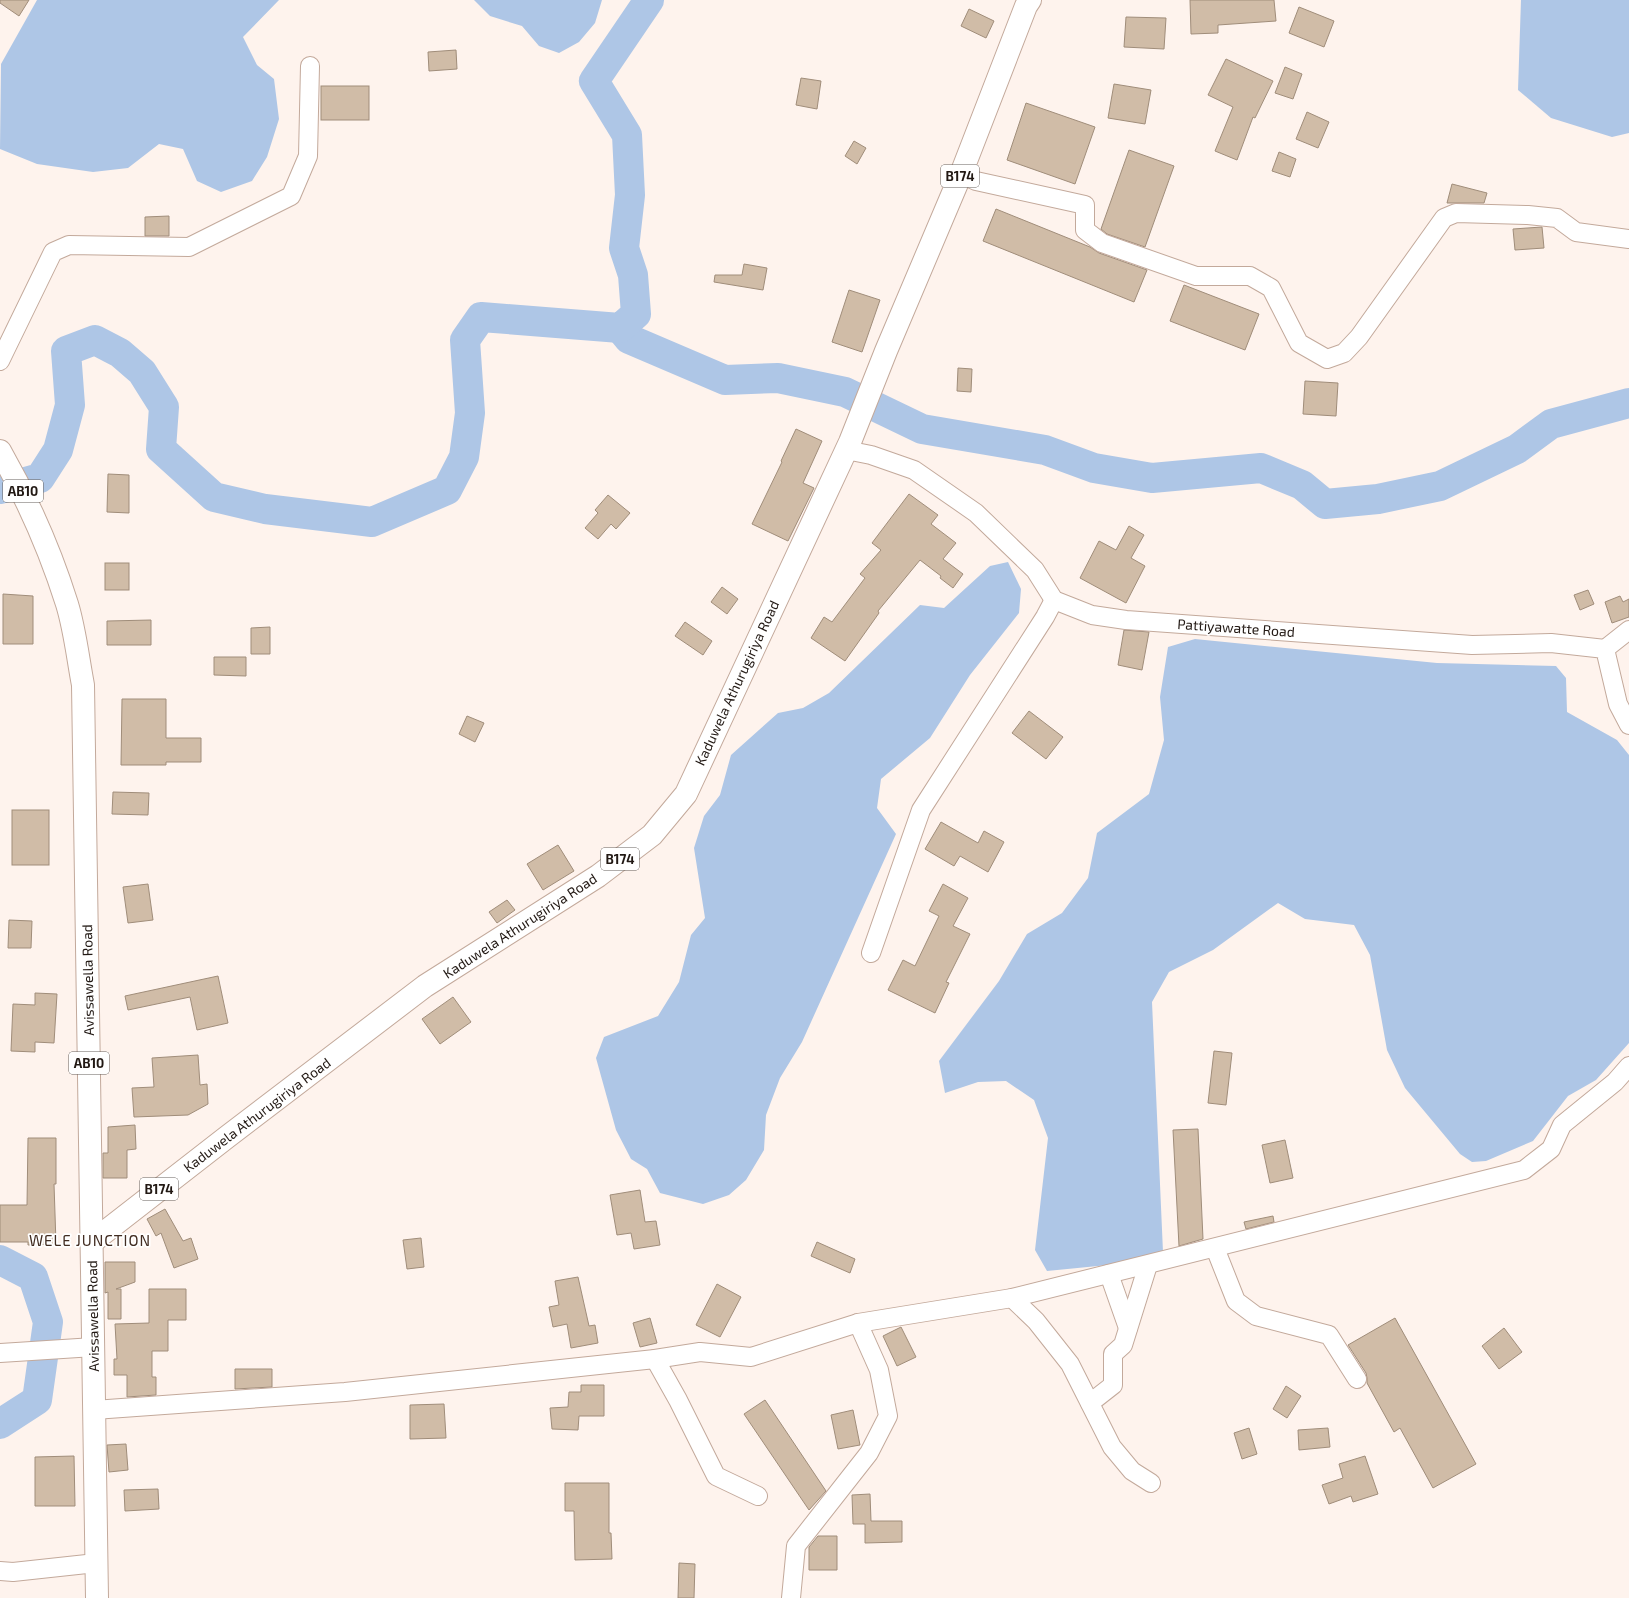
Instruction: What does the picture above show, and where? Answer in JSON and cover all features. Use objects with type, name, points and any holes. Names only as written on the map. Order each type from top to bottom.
[{"type":"main road","name":"B174","points":[[961,174],[1026,6],[1030,0]]},
{"type":"main road","name":"Kaduwela Athurugiriya Road","points":[[92,1242],[221,1141],[426,986],[598,876],[652,835],[686,794],[848,446],[886,351],[961,174]]},
{"type":"main road","name":"Avissawella Road","points":[[0,451],[22,489],[42,533],[67,606],[83,685],[97,1598]]},
{"type":"street","points":[[0,361],[53,252],[69,245],[189,247],[291,196],[308,156],[310,66]]},
{"type":"street","points":[[961,174],[976,181],[1085,205],[1085,230],[1102,243],[1196,276],[1250,276],[1271,288],[1299,343],[1327,359],[1344,352],[1359,337],[1444,218],[1456,213],[1558,218],[1576,232],[1629,239]]},
{"type":"street","points":[[848,446],[914,470],[976,513],[1035,570],[1054,600],[1045,618],[921,810],[871,953]]},
{"type":"street","name":"Pattiyawatte Road","points":[[1054,600],[1092,615],[1126,620],[1472,645],[1551,643],[1605,649]]},
{"type":"street","points":[[1629,630],[1605,649],[1618,704],[1629,725]]},
{"type":"street","points":[[94,1410],[345,1392],[655,1360],[700,1352],[751,1357],[858,1323],[1012,1298],[1524,1170],[1551,1149],[1562,1125],[1615,1082],[1629,1066]]},
{"type":"street","points":[[1215,1248],[1236,1302],[1256,1316],[1329,1335],[1357,1379]]},
{"type":"street","points":[[1090,1404],[1113,1384],[1113,1354],[1122,1345],[1148,1265]]},
{"type":"street","points":[[1109,1274],[1128,1328]]},
{"type":"street","points":[[1012,1298],[1036,1321],[1070,1364],[1112,1447],[1132,1471],[1151,1483]]},
{"type":"street","points":[[791,1598],[796,1546],[869,1453],[888,1416],[879,1370],[858,1323]]},
{"type":"street","points":[[6,1352],[94,1348]]},
{"type":"street","points":[[655,1360],[678,1400],[716,1476],[758,1496]]},
{"type":"street","points":[[0,1571],[13,1572],[96,1563]]},
{"type":"water","points":[[37,0],[279,0],[243,37],[257,65],[274,79],[279,119],[267,157],[252,181],[221,192],[197,181],[183,149],[159,144],[128,168],[93,172],[37,164],[0,149],[1,64]]},
{"type":"water","points":[[474,0],[602,0],[595,23],[579,42],[559,53],[539,46],[522,26],[490,16]]},
{"type":"water","points":[[1521,0],[1629,0],[1629,133],[1612,137],[1551,118],[1518,90]]},
{"type":"water","points":[[1008,562],[1021,589],[1019,613],[970,675],[930,738],[881,779],[877,808],[896,834],[802,1042],[780,1078],[766,1115],[764,1150],[746,1180],[729,1195],[703,1204],[660,1193],[647,1169],[631,1159],[616,1130],[596,1058],[604,1037],[658,1016],[679,982],[691,935],[705,918],[694,848],[704,816],[720,795],[731,755],[778,713],[803,708],[829,693],[920,605],[944,608],[990,566]]},
{"type":"water","points":[[1195,639],[1437,663],[1556,666],[1566,678],[1567,712],[1617,740],[1629,755],[1629,1043],[1596,1080],[1568,1096],[1533,1141],[1486,1161],[1472,1162],[1460,1154],[1405,1088],[1387,1050],[1370,955],[1354,925],[1305,919],[1278,903],[1213,950],[1169,972],[1152,1002],[1163,1252],[1108,1265],[1047,1271],[1035,1250],[1048,1138],[1034,1100],[1006,1081],[978,1082],[945,1093],[939,1061],[999,981],[1027,934],[1062,913],[1088,878],[1097,833],[1149,794],[1164,740],[1160,697],[1168,647]]},
{"type":"building","points":[[0,0],[29,0],[19,16],[0,3]]},
{"type":"building","points":[[1190,0],[1274,0],[1276,21],[1218,25],[1218,33],[1191,34]]},
{"type":"building","points":[[1299,7],[1334,21],[1324,47],[1289,33]]},
{"type":"building","points":[[969,9],[994,21],[986,38],[961,26]]},
{"type":"building","points":[[1126,17],[1166,18],[1164,49],[1124,47]]},
{"type":"building","points":[[456,50],[457,69],[429,71],[428,52]]},
{"type":"building","points":[[1226,59],[1273,81],[1255,118],[1253,117],[1237,160],[1215,151],[1233,107],[1208,95]]},
{"type":"building","points":[[1285,67],[1302,74],[1293,99],[1275,93]]},
{"type":"building","points":[[801,78],[821,81],[817,109],[796,105]]},
{"type":"building","points":[[1114,84],[1151,90],[1145,124],[1108,118]]},
{"type":"building","points":[[321,86],[369,86],[369,120],[321,120]]},
{"type":"building","points":[[1026,103],[1095,127],[1075,184],[1007,160]]},
{"type":"building","points":[[1307,112],[1329,122],[1318,148],[1296,139]]},
{"type":"building","points":[[854,141],[866,148],[857,164],[845,156]]},
{"type":"building","points":[[1129,150],[1174,166],[1145,247],[1107,234],[1101,229]]},
{"type":"building","points":[[1279,152],[1296,159],[1290,177],[1272,171]]},
{"type":"building","points":[[1452,184],[1487,193],[1484,203],[1447,203]]},
{"type":"building","points":[[996,209],[1090,247],[1099,253],[1147,270],[1134,302],[983,241]]},
{"type":"building","points":[[169,216],[169,236],[145,236],[145,217]]},
{"type":"building","points":[[1542,227],[1544,248],[1515,250],[1513,229]]},
{"type":"building","points":[[744,264],[767,268],[763,290],[714,282],[715,275],[742,275]]},
{"type":"building","points":[[1184,285],[1259,314],[1245,350],[1170,321]]},
{"type":"building","points":[[849,290],[880,300],[862,352],[832,342]]},
{"type":"building","points":[[958,368],[972,369],[971,392],[957,391]]},
{"type":"building","points":[[1305,381],[1338,383],[1336,416],[1303,414]]},
{"type":"building","points":[[796,429],[822,441],[803,483],[814,488],[788,541],[752,524]]},
{"type":"building","points":[[108,474],[129,475],[129,513],[107,512]]},
{"type":"building","points":[[909,494],[938,515],[931,524],[956,543],[943,559],[963,574],[953,588],[940,578],[941,576],[920,560],[878,611],[879,613],[845,661],[811,638],[824,617],[832,622],[865,578],[860,574],[881,550],[872,543]]},
{"type":"building","points":[[608,495],[630,513],[616,529],[611,524],[598,539],[585,528],[598,513],[595,510]]},
{"type":"building","points":[[1129,526],[1144,535],[1131,558],[1145,566],[1126,603],[1080,578],[1099,541],[1116,550]]},
{"type":"building","points":[[105,563],[129,563],[129,590],[105,590]]},
{"type":"building","points":[[722,587],[738,599],[727,614],[711,602]]},
{"type":"building","points":[[1588,590],[1594,604],[1580,610],[1574,595]]},
{"type":"building","points":[[3,594],[33,596],[33,644],[3,644]]},
{"type":"building","points":[[1620,596],[1623,602],[1629,599],[1629,617],[1612,623],[1605,602]]},
{"type":"building","points":[[151,620],[151,645],[107,645],[107,621]]},
{"type":"building","points":[[685,622],[712,641],[703,655],[675,636]]},
{"type":"building","points":[[270,627],[270,654],[251,654],[251,628]]},
{"type":"building","points":[[1124,630],[1149,632],[1142,670],[1118,665]]},
{"type":"building","points":[[214,657],[246,657],[246,676],[214,675]]},
{"type":"building","points":[[122,699],[166,699],[166,738],[201,738],[201,762],[166,762],[166,765],[121,765]]},
{"type":"building","points":[[1029,711],[1063,737],[1046,759],[1012,733]]},
{"type":"building","points":[[467,716],[484,723],[475,742],[459,734]]},
{"type":"building","points":[[113,792],[149,793],[148,815],[112,814]]},
{"type":"building","points":[[12,810],[49,810],[49,865],[12,865]]},
{"type":"building","points":[[941,822],[978,843],[984,831],[1004,842],[988,872],[960,856],[954,866],[925,849]]},
{"type":"building","points":[[558,845],[574,871],[543,890],[527,864]]},
{"type":"building","points":[[148,884],[153,920],[128,923],[123,887]]},
{"type":"building","points":[[943,884],[968,898],[953,926],[970,934],[946,982],[949,983],[935,1013],[888,990],[903,960],[915,966],[939,916],[929,911]]},
{"type":"building","points":[[507,900],[515,910],[497,923],[489,912]]},
{"type":"building","points":[[9,920],[32,921],[31,948],[8,948]]},
{"type":"building","points":[[218,976],[228,1023],[197,1030],[190,997],[128,1010],[125,996]]},
{"type":"building","points":[[35,993],[57,994],[54,1043],[35,1042],[35,1052],[11,1051],[13,1004],[35,1005]]},
{"type":"building","points":[[453,997],[471,1022],[440,1044],[422,1019]]},
{"type":"building","points":[[1214,1051],[1232,1053],[1226,1105],[1208,1103]]},
{"type":"building","points":[[198,1055],[200,1085],[207,1084],[208,1104],[188,1115],[134,1117],[132,1088],[154,1087],[152,1058]]},
{"type":"building","points":[[135,1125],[136,1149],[127,1150],[127,1178],[103,1178],[103,1153],[108,1153],[108,1127]]},
{"type":"building","points":[[1198,1129],[1203,1239],[1179,1246],[1173,1130]]},
{"type":"building","points":[[28,1138],[56,1138],[56,1184],[54,1184],[56,1244],[28,1245],[28,1242],[0,1242],[0,1205],[27,1205]]},
{"type":"building","points":[[1285,1140],[1293,1178],[1270,1183],[1262,1145]]},
{"type":"building","points":[[640,1190],[645,1222],[656,1221],[660,1245],[634,1249],[631,1233],[617,1235],[610,1195]]},
{"type":"building","points":[[165,1209],[183,1241],[191,1238],[198,1259],[174,1268],[161,1233],[156,1236],[147,1219]]},
{"type":"building","points":[[1273,1216],[1274,1222],[1246,1229],[1244,1222]]},
{"type":"building","points":[[421,1238],[424,1267],[407,1269],[403,1240]]},
{"type":"building","points":[[817,1242],[855,1259],[850,1273],[811,1256]]},
{"type":"building","points":[[105,1262],[135,1262],[135,1282],[116,1289],[121,1289],[121,1319],[108,1319],[108,1292],[105,1293]]},
{"type":"building","points":[[578,1277],[589,1326],[595,1325],[598,1343],[571,1348],[567,1324],[553,1327],[549,1307],[559,1305],[555,1281]]},
{"type":"building","points":[[717,1284],[741,1297],[720,1337],[696,1325]]},
{"type":"building","points":[[149,1289],[186,1289],[186,1320],[168,1320],[168,1351],[152,1351],[152,1377],[156,1377],[156,1395],[127,1397],[127,1375],[114,1375],[114,1359],[117,1359],[115,1324],[149,1323]]},
{"type":"building","points":[[650,1318],[657,1343],[640,1347],[633,1323]]},
{"type":"building","points":[[1395,1318],[1476,1464],[1433,1488],[1400,1428],[1394,1432],[1367,1383],[1366,1373],[1348,1345]]},
{"type":"building","points":[[901,1327],[916,1357],[897,1366],[883,1336]]},
{"type":"building","points":[[1504,1328],[1522,1352],[1499,1369],[1482,1346]]},
{"type":"building","points":[[235,1369],[272,1369],[272,1387],[235,1389]]},
{"type":"building","points":[[581,1385],[604,1385],[604,1416],[579,1416],[578,1430],[552,1429],[550,1408],[568,1407],[569,1392],[581,1392]]},
{"type":"building","points":[[1286,1386],[1301,1396],[1287,1418],[1273,1409]]},
{"type":"building","points":[[765,1400],[826,1491],[809,1510],[744,1414]]},
{"type":"building","points":[[444,1404],[446,1438],[410,1439],[410,1405]]},
{"type":"building","points":[[853,1410],[860,1445],[838,1449],[831,1415]]},
{"type":"building","points":[[1249,1428],[1257,1454],[1242,1459],[1234,1433]]},
{"type":"building","points":[[1328,1428],[1330,1447],[1299,1450],[1298,1430]]},
{"type":"building","points":[[126,1444],[128,1470],[109,1472],[107,1445]]},
{"type":"building","points":[[74,1456],[75,1506],[35,1506],[35,1457]]},
{"type":"building","points":[[1365,1456],[1378,1494],[1353,1502],[1351,1496],[1329,1504],[1322,1485],[1343,1478],[1339,1464]]},
{"type":"building","points":[[565,1483],[609,1483],[609,1533],[611,1533],[612,1559],[575,1560],[574,1511],[565,1511]]},
{"type":"building","points":[[158,1489],[159,1509],[125,1511],[124,1490]]},
{"type":"building","points":[[870,1494],[871,1521],[902,1521],[902,1542],[865,1543],[865,1524],[853,1524],[852,1495]]},
{"type":"building","points":[[818,1536],[837,1536],[837,1570],[809,1570],[809,1547]]},
{"type":"building","points":[[679,1563],[695,1564],[694,1598],[678,1598]]},
{"type":"waterway","points":[[0,489],[40,478],[58,450],[70,405],[66,351],[95,340],[120,353],[142,372],[164,407],[161,449],[214,497],[265,509],[372,522],[447,490],[464,457],[470,413],[465,340],[481,317],[620,328],[636,314],[633,275],[624,248],[630,195],[627,135],[594,81],[649,0]]},
{"type":"waterway","points":[[620,328],[629,339],[725,380],[778,378],[845,392],[922,429],[1045,450],[1094,468],[1152,478],[1261,468],[1302,485],[1325,504],[1378,499],[1440,486],[1517,449],[1551,424],[1629,403]]},
{"type":"waterway","points":[[0,1260],[33,1277],[48,1322],[37,1400],[0,1424]]},
{"type":"district","name":"WELE JUNCTION","points":[[90,1241]]}]
